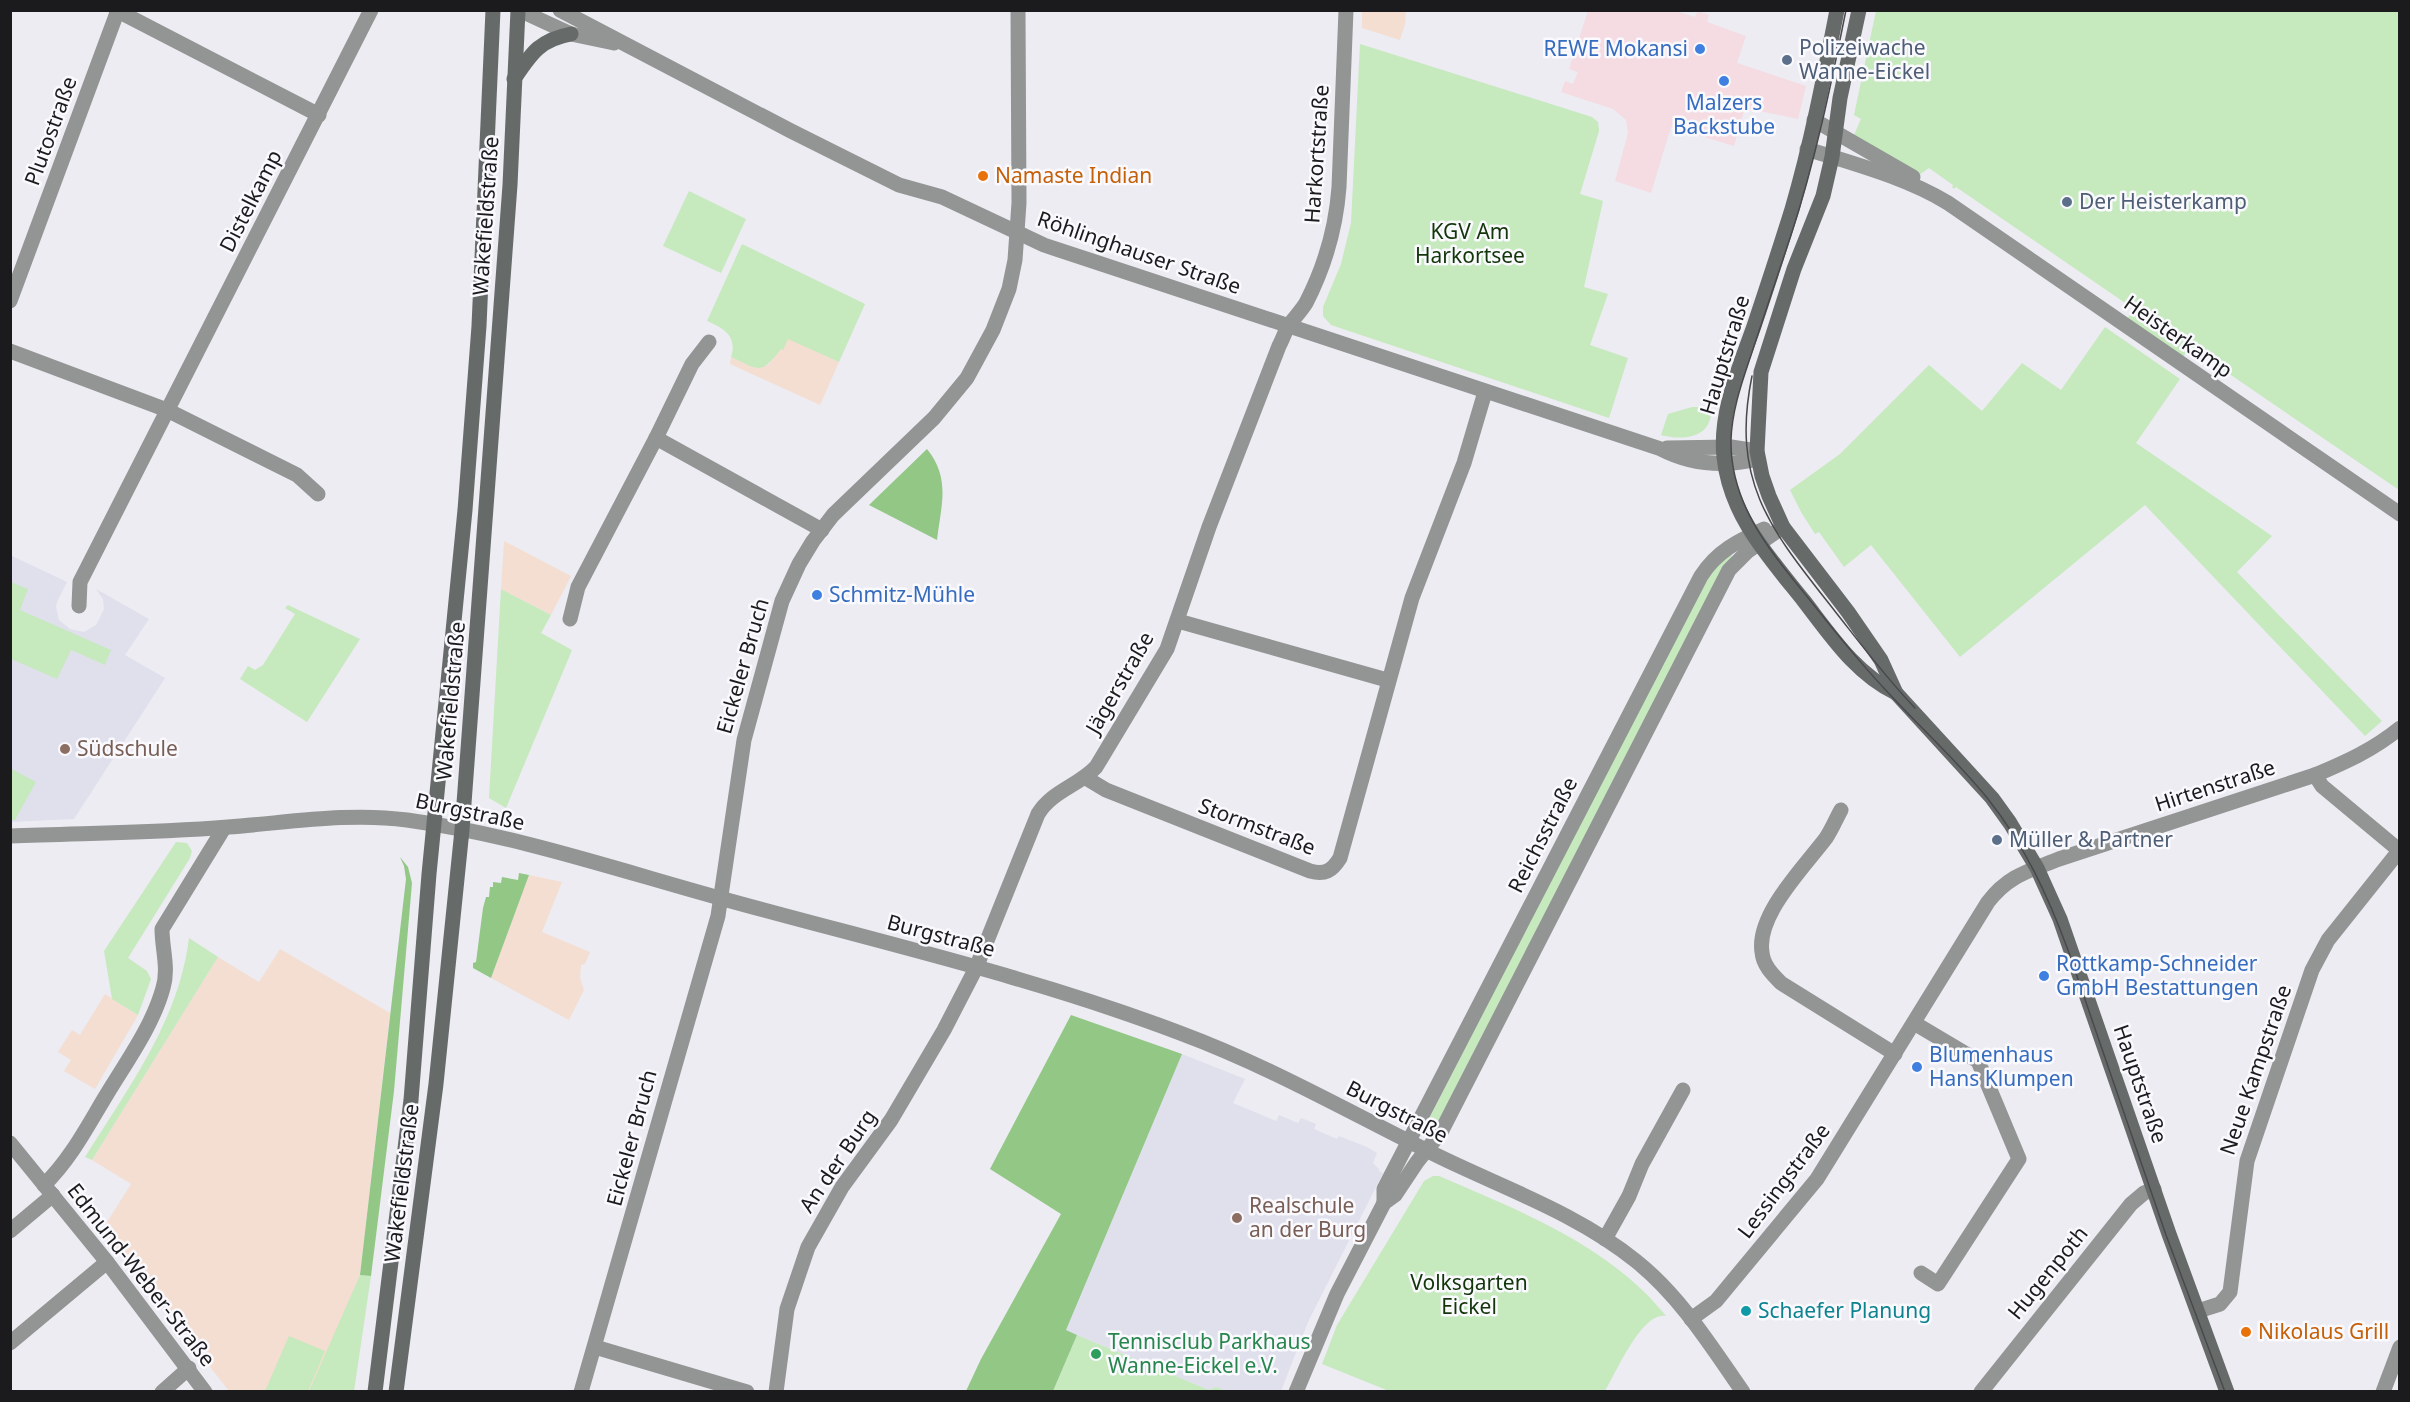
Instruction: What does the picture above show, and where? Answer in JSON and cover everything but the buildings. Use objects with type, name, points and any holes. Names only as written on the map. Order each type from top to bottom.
[{"type":"main road","name":"Wakefieldstraße","points":[[375,1392],[411,1100],[434,825],[466,499],[479,326],[493,10]]},
{"type":"main road","name":"Wakefieldstraße","points":[[396,1392],[436,1084],[462,830],[508,208],[518,10]]},
{"type":"main road","name":"Hauptstraße","points":[[1837,10],[1807,149],[1786,227],[1732,393],[1723,447],[1725,464],[1738,510],[1755,539],[1841,648],[1867,676],[1896,693]]},
{"type":"main road","name":"Hauptstraße","points":[[1859,10],[1840,98],[1832,157],[1820,205],[1794,269],[1764,361],[1760,387],[1758,455],[1769,496],[1782,524],[1874,650],[1896,693],[1992,798],[2037,868],[2060,919],[2228,1392]]},
{"type":"main road","points":[[514,79],[538,47],[548,40],[571,34]]},
{"type":"street","name":"Distelkamp","points":[[79,606],[80,582],[372,10]]},
{"type":"street","name":"Röhlinghauser Straße","points":[[518,10],[571,34],[626,46]]},
{"type":"street","name":"Röhlinghauser Straße","points":[[560,10],[899,185],[942,198],[1044,245],[1661,449],[1676,457],[1701,463],[1725,464],[1758,455]]},
{"type":"street","name":"Eickeler Bruch","points":[[581,1392],[718,916],[740,761],[753,701],[774,626],[791,581],[813,541],[822,530],[852,496],[934,418],[967,378],[1002,309],[1014,270],[1018,234],[1018,10]]},
{"type":"street","name":"Harkortstraße","points":[[1289,325],[1307,300],[1325,259],[1337,213],[1346,10]]},
{"type":"street","points":[[117,11],[319,115]]},
{"type":"street","name":"Plutostraße","points":[[10,301],[117,11]]},
{"type":"street","name":"Heisterkamp","points":[[1814,120],[1908,174],[2400,514]]},
{"type":"street","name":"Heisterkamp","points":[[1807,149],[1889,176],[1934,194]]},
{"type":"street","name":"Jägerstraße","points":[[976,968],[1038,814],[1051,798],[1086,778],[1096,767],[1161,661],[1178,621],[1209,527],[1289,325]]},
{"type":"street","points":[[570,619],[578,587],[692,364],[709,342]]},
{"type":"street","points":[[10,351],[167,410],[297,475],[318,494]]},
{"type":"street","name":"Stormstraße","points":[[1086,778],[1106,790],[1310,871],[1325,873],[1333,868],[1340,858],[1387,680],[1412,598],[1464,463],[1485,392]]},
{"type":"street","points":[[656,438],[822,530]]},
{"type":"street","name":"Röhlinghauser Straße","points":[[1661,449],[1723,447],[1758,455]]},
{"type":"street","name":"Reichsstraße","points":[[1384,1203],[1384,1189],[1701,576],[1716,555],[1725,548],[1755,539],[1782,524]]},
{"type":"street","name":"Reichsstraße","points":[[1296,1392],[1337,1294],[1384,1203],[1395,1195],[1442,1132],[1729,570],[1755,539]]},
{"type":"street","points":[[1178,621],[1387,680]]},
{"type":"street","name":"Hirtenstraße","points":[[2037,868],[2315,775],[2356,758],[2400,728]]},
{"type":"street","points":[[2315,775],[2322,786],[2399,851]]},
{"type":"street","points":[[1841,810],[1826,837],[1778,901],[1766,928],[1761,951],[1767,967],[1781,983],[1895,1054]]},
{"type":"street","name":"Burgstraße","points":[[10,836],[224,828],[349,818],[399,819],[462,830],[592,861],[1091,1001],[1183,1034],[1270,1072],[1427,1151],[1575,1221],[1605,1239],[1653,1276],[1692,1319],[1743,1392]]},
{"type":"street","name":"Edmund-Weber-Straße","points":[[49,1190],[151,1017],[163,989],[167,969],[162,948],[162,929],[224,828]]},
{"type":"street","name":"Neue Kampstraße","points":[[2198,1311],[2220,1304],[2229,1292],[2247,1161],[2312,970],[2328,940],[2399,851]]},
{"type":"street","name":"Lessingstraße","points":[[1692,1319],[1716,1301],[1817,1179],[1997,891],[2017,875],[2037,868]]},
{"type":"street","name":"An der Burg","points":[[776,1392],[787,1309],[808,1247],[842,1187],[891,1120],[944,1030],[976,968]]},
{"type":"street","points":[[1914,1023],[1978,1061],[2019,1160],[1938,1284],[1921,1273]]},
{"type":"street","points":[[1605,1239],[1629,1196],[1642,1164],[1683,1090]]},
{"type":"street","name":"Edmund-Weber-Straße","points":[[10,1143],[107,1262],[205,1392]]},
{"type":"street","name":"Hugenpoth","points":[[1981,1392],[2131,1203],[2154,1189]]},
{"type":"street","points":[[10,1231],[49,1190]]},
{"type":"street","points":[[10,1342],[107,1262]]},
{"type":"street","points":[[595,1347],[747,1392]]},
{"type":"street","points":[[2383,1392],[2400,1347]]},
{"type":"street","points":[[162,1392],[189,1368]]},
{"type":"shaded area","points":[[1362,11],[1406,11],[1400,40],[1362,28]]},
{"type":"shaded area","points":[[1588,11],[1676,11],[1695,17],[1698,11],[1709,15],[1707,22],[1746,36],[1737,63],[1806,86],[1798,119],[1745,108],[1734,146],[1671,127],[1651,193],[1615,181],[1628,133],[1626,120],[1613,109],[1561,92],[1565,81],[1573,84],[1578,72],[1569,69]]},
{"type":"shaded area","points":[[788,338],[839,362],[820,405],[730,364],[731,357],[756,368],[768,365]]},
{"type":"shaded area","points":[[504,541],[571,576],[551,615],[501,589]]},
{"type":"shaded area","name":"Südschule","points":[[10,555],[67,582],[56,607],[59,620],[70,629],[84,632],[96,625],[104,609],[103,599],[96,589],[149,619],[125,655],[165,678],[74,819],[11,822]]},
{"type":"shaded area","points":[[529,875],[562,882],[542,932],[590,952],[585,964],[581,965],[580,978],[584,990],[569,1020],[491,978]]},
{"type":"shaded area","points":[[280,949],[390,1013],[360,1275],[309,1391],[229,1391],[102,1230],[131,1184],[92,1160],[218,957],[259,982]]},
{"type":"shaded area","points":[[105,994],[138,1015],[95,1089],[64,1071],[71,1060],[58,1052],[72,1030],[80,1035]]},
{"type":"shaded area","name":"Realschule an der Burg","points":[[1182,1054],[1245,1079],[1233,1103],[1276,1121],[1279,1115],[1298,1123],[1301,1118],[1316,1124],[1314,1129],[1337,1139],[1339,1136],[1367,1147],[1377,1153],[1373,1163],[1383,1173],[1308,1322],[1281,1391],[1226,1391],[1216,1387],[1209,1390],[1065,1330]]},
{"type":"green space","points":[[1876,11],[2399,11],[2399,490],[2190,347],[2183,357],[2127,319],[2134,309],[1956,187],[1954,189],[1953,185],[1929,168],[1919,175],[1854,135],[1861,119],[1854,115]]},
{"type":"green space","name":"KGV Am Harkortsee","points":[[1360,44],[1592,117],[1598,122],[1599,131],[1580,194],[1603,201],[1584,287],[1608,294],[1590,345],[1628,358],[1609,418],[1331,325],[1323,316],[1323,307],[1341,264],[1351,223]]},
{"type":"green space","points":[[689,191],[746,219],[721,273],[663,246]]},
{"type":"green space","points":[[742,244],[865,304],[839,362],[788,339],[783,350],[781,349],[764,367],[754,367],[731,357],[733,350],[731,338],[723,330],[707,321]]},
{"type":"green space","points":[[2105,327],[2180,379],[2136,443],[2272,536],[2237,572],[2382,721],[2365,736],[2145,505],[1960,657],[1871,545],[1844,567],[1819,532],[1815,534],[1801,512],[1790,490],[1840,454],[1929,365],[1982,411],[2022,363],[2061,390]]},
{"type":"green space","points":[[1692,407],[1712,407],[1709,421],[1703,431],[1686,437],[1661,435],[1668,414]]},
{"type":"green space","points":[[927,449],[939,471],[942,482],[942,504],[937,540],[869,505]]},
{"type":"green space","points":[[1732,554],[1730,562],[1439,1127],[1428,1121],[1597,788],[1710,571]]},
{"type":"green space","points":[[11,582],[28,589],[20,610],[111,650],[105,665],[71,650],[57,679],[11,659]]},
{"type":"green space","points":[[501,589],[551,615],[541,633],[572,650],[506,808],[489,798]]},
{"type":"green space","points":[[288,605],[360,639],[307,722],[240,679],[248,666],[255,670],[263,665],[295,614],[285,608]]},
{"type":"green space","points":[[10,768],[36,782],[15,820],[11,820]]},
{"type":"green space","points":[[176,842],[187,843],[192,851],[190,858],[128,958],[147,971],[151,979],[138,1015],[112,999],[104,951]]},
{"type":"green space","points":[[400,857],[408,867],[412,883],[394,1091],[371,1276],[360,1275],[406,879]]},
{"type":"green space","points":[[519,873],[529,875],[491,978],[473,968],[473,963],[476,962],[483,908],[493,882],[501,883],[502,877],[518,880]]},
{"type":"green space","points":[[189,938],[218,957],[92,1160],[85,1157],[134,1079],[163,1026],[175,998]]},
{"type":"green space","points":[[1071,1015],[1182,1054],[1066,1330],[1077,1335],[1053,1391],[966,1391],[981,1359],[1061,1214],[990,1169]]},
{"type":"green space","name":"Volksgarten Eickel","points":[[1433,1176],[1439,1176],[1562,1232],[1618,1269],[1666,1316],[1657,1317],[1639,1333],[1605,1391],[1389,1391],[1322,1364],[1337,1325],[1424,1181]]},
{"type":"green space","points":[[360,1275],[371,1276],[354,1391],[309,1391]]},
{"type":"green space","name":"Tennisclub Parkhaus Wanne-Eickel e.V.","points":[[1077,1335],[1209,1390],[1216,1387],[1226,1391],[1053,1391]]},
{"type":"green space","points":[[289,1336],[325,1351],[308,1391],[265,1391]]},
{"type":"tram line","points":[[1846,10],[1808,180],[1736,404],[1731,440],[1737,486],[1755,526],[1781,563],[1873,676],[1955,761],[1988,799],[2024,852],[2068,950],[2166,1235],[2225,1392]]},
{"type":"tram line","points":[[1752,376],[1747,414],[1747,447],[1752,476],[1762,504],[1775,529],[1812,582],[1883,673],[1915,708]]},
{"type":"place","name":"REWE Mokansi","points":[[1700,49]]},
{"type":"place","name":"Polizeiwache Wanne-Eickel","points":[[1787,60]]},
{"type":"place","name":"Malzers Backstube","points":[[1724,81]]},
{"type":"place","name":"Namaste Indian","points":[[983,176]]},
{"type":"place","name":"Der Heisterkamp","points":[[2067,202]]},
{"type":"place","name":"Schmitz-Mühle","points":[[817,595]]},
{"type":"place","name":"Südschule","points":[[65,749]]},
{"type":"place","name":"Müller & Partner","points":[[1997,840]]},
{"type":"place","name":"Rottkamp-Schneider GmbH Bestattungen","points":[[2044,976]]},
{"type":"place","name":"Blumenhaus Hans Klumpen","points":[[1917,1067]]},
{"type":"place","name":"Realschule an der Burg","points":[[1237,1218]]},
{"type":"place","name":"Schaefer Planung","points":[[1746,1311]]},
{"type":"place","name":"Nikolaus Grill","points":[[2246,1332]]},
{"type":"place","name":"Tennisclub Parkhaus Wanne-Eickel e.V.","points":[[1096,1354]]}]
